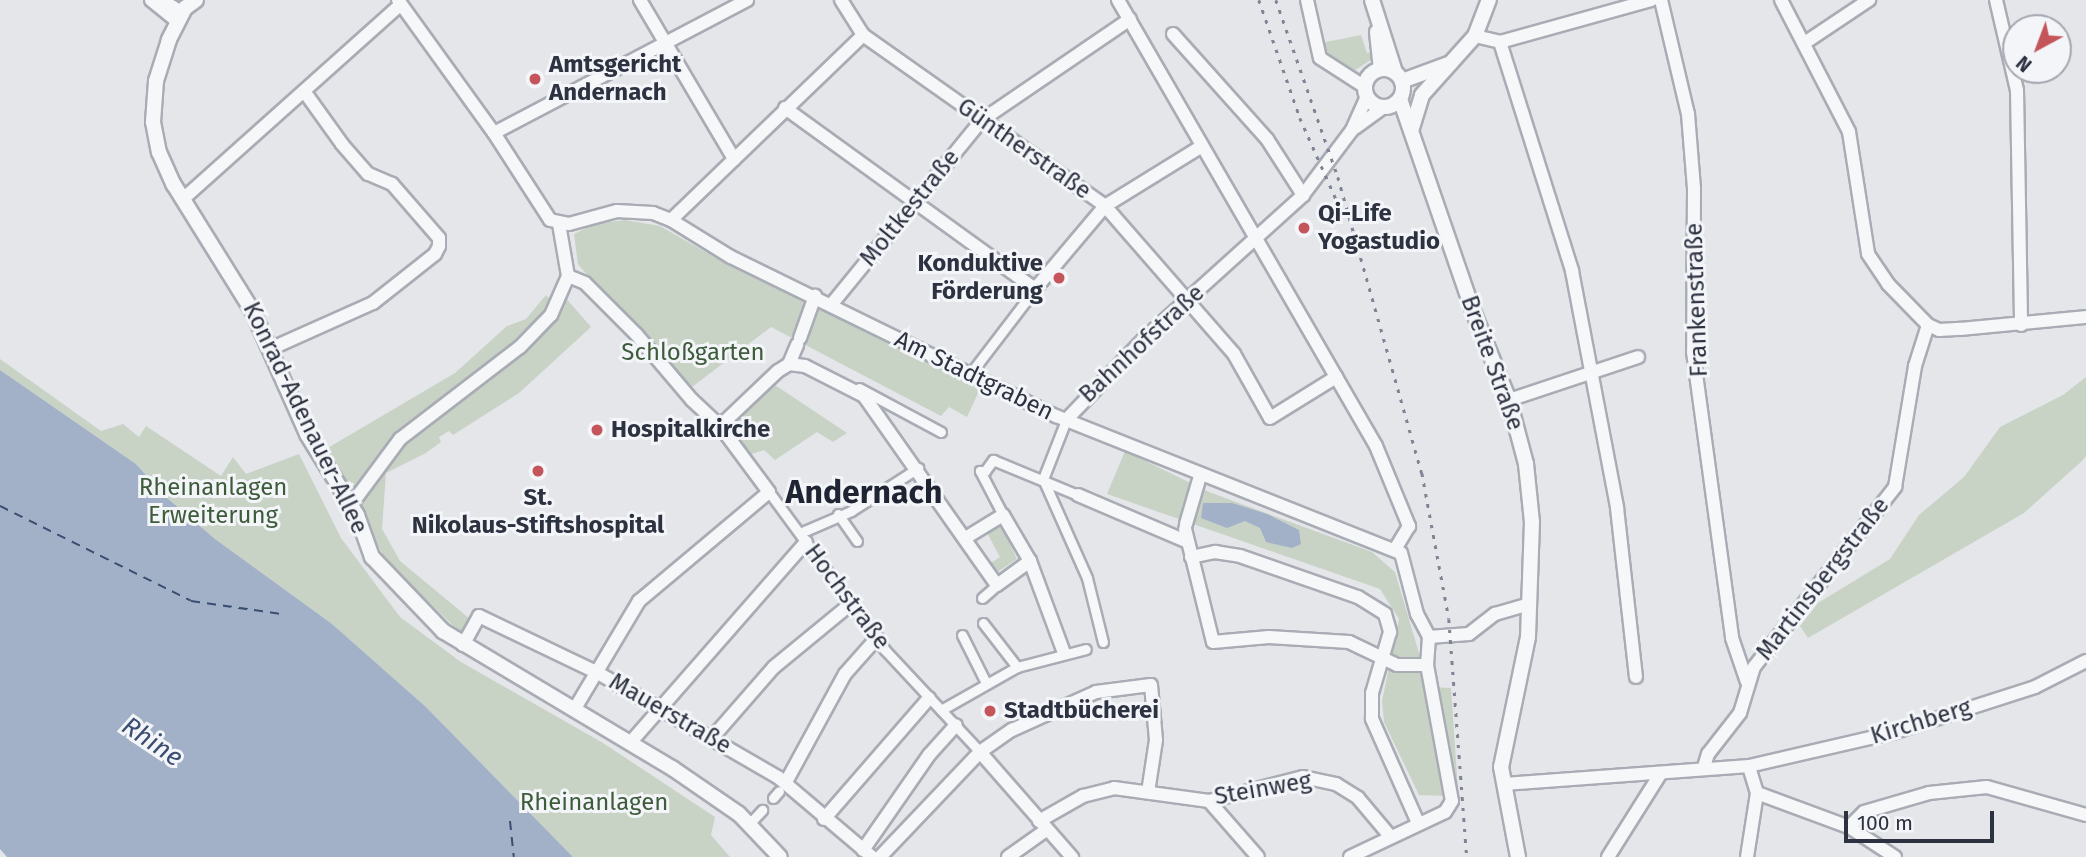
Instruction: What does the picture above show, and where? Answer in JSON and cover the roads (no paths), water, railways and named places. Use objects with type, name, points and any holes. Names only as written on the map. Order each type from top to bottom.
[{"type":"street","points":[[151,0],[185,9]]},
{"type":"street","points":[[162,0],[185,9]]},
{"type":"street","points":[[640,0],[667,40],[734,159]]},
{"type":"street","points":[[494,133],[747,0]]},
{"type":"street","name":"Güntherstraße","points":[[841,0],[863,35],[982,120],[1043,159],[1105,206],[1234,354],[1270,418],[1336,377]]},
{"type":"street","points":[[1118,0],[1376,446],[1409,526],[1395,549],[1401,553],[1417,614],[1429,637],[1427,665],[1452,801],[1445,812],[1350,857]]},
{"type":"street","points":[[1307,0],[1320,58],[1366,92],[1393,90],[1449,68]]},
{"type":"street","name":"Breite Straße","points":[[1372,0],[1393,90],[1411,130],[1473,311],[1509,400],[1526,464],[1532,522],[1528,637],[1501,766],[1518,857]]},
{"type":"street","points":[[1411,130],[1422,95],[1475,36],[1489,0]]},
{"type":"street","points":[[1475,36],[1500,42],[1651,0]]},
{"type":"street","name":"Frankenstraße","points":[[1661,0],[1688,114],[1694,188],[1693,352],[1732,638],[1747,682]]},
{"type":"street","points":[[1781,0],[1806,42],[1849,132],[1856,200],[1868,254],[1888,284],[1928,325],[1938,330],[2021,325],[2086,317]]},
{"type":"street","points":[[1806,42],[1870,0]]},
{"type":"street","points":[[1996,0],[2017,90],[2021,325]]},
{"type":"street","points":[[183,199],[399,2],[494,133],[550,220],[559,224],[568,276],[565,292],[551,315],[492,370],[400,439],[351,505]]},
{"type":"street","name":"Konrad-Adenauer-Allee","points":[[185,9],[156,81],[153,122],[159,152],[183,199],[233,276],[270,349],[316,452],[351,505],[372,557],[384,574],[427,617],[463,645],[630,743],[750,823],[780,857]]},
{"type":"street","name":"Moltkestraße","points":[[831,305],[982,120],[1130,19]]},
{"type":"street","points":[[1173,34],[1267,139],[1303,195]]},
{"type":"street","points":[[671,220],[863,35]]},
{"type":"street","points":[[1500,42],[1572,271],[1617,508],[1636,677]]},
{"type":"street","points":[[1366,92],[1370,75],[1393,90]]},
{"type":"street","name":"Bahnhofstraße","points":[[1043,479],[1066,420],[1186,300],[1257,240],[1303,195],[1352,130],[1393,90]]},
{"type":"street","points":[[270,349],[373,303],[435,254],[439,246],[439,238],[392,184],[368,174],[342,144],[304,91]]},
{"type":"street","name":"Bahnhofstraße","points":[[1352,130],[1366,92]]},
{"type":"street","points":[[785,108],[1035,289]]},
{"type":"street","points":[[970,374],[1035,289],[1105,206],[1202,146]]},
{"type":"street","name":"Am Stadtgraben","points":[[559,224],[617,211],[653,213],[671,220],[719,251],[1066,420],[1200,476],[1395,549]]},
{"type":"street","name":"Hochstraße","points":[[568,276],[597,295],[720,426],[877,638],[1072,857]]},
{"type":"street","points":[[720,426],[789,364],[815,296]]},
{"type":"street","name":"Martinsbergstraße","points":[[1704,767],[1708,754],[1740,713],[1747,682],[1762,655],[1820,588],[1895,487],[1914,366],[1928,325]]},
{"type":"street","points":[[1509,400],[1638,356]]},
{"type":"street","points":[[789,364],[805,366],[864,396],[877,418],[918,468],[967,537],[998,585]]},
{"type":"street","points":[[851,389],[860,388],[941,432]]},
{"type":"street","points":[[1064,653],[1030,561],[980,471],[985,471],[993,460],[1078,495],[1179,531],[1191,557],[1213,642],[1269,637],[1333,640],[1364,646],[1397,665],[1427,665]]},
{"type":"street","points":[[630,743],[803,538],[838,514],[918,468]]},
{"type":"street","points":[[1179,531],[1200,476]]},
{"type":"street","points":[[1043,479],[1087,578],[1103,642]]},
{"type":"street","points":[[574,710],[598,673],[633,608],[648,591],[769,492]]},
{"type":"street","points":[[838,514],[857,541]]},
{"type":"street","points":[[967,537],[1003,515]]},
{"type":"street","points":[[1201,543],[1215,552]]},
{"type":"street","points":[[1191,557],[1215,552],[1240,556],[1376,605],[1389,622],[1372,693],[1372,719],[1418,823]]},
{"type":"street","points":[[982,598],[1030,561]]},
{"type":"street","points":[[712,738],[774,667],[852,603]]},
{"type":"street","points":[[1429,637],[1469,634],[1495,614],[1530,604]]},
{"type":"street","name":"Mauerstraße","points":[[463,645],[479,616],[598,673],[712,738],[868,854]]},
{"type":"street","points":[[983,623],[1017,667]]},
{"type":"street","points":[[962,635],[986,683]]},
{"type":"street","points":[[780,789],[845,674],[877,638]]},
{"type":"street","points":[[942,710],[1017,667],[1086,649]]},
{"type":"street","name":"Kirchberg","points":[[1504,784],[1661,773],[1704,767],[1749,766],[1892,733],[2035,687],[2086,661]]},
{"type":"street","points":[[880,857],[980,752],[1012,730],[1097,692],[1151,685],[1156,740],[1148,792]]},
{"type":"street","points":[[824,819],[929,698]]},
{"type":"street","points":[[868,854],[929,755],[956,725]]},
{"type":"street","points":[[1747,857],[1757,793],[1749,766]]},
{"type":"street","points":[[1608,857],[1661,773]]},
{"type":"street","name":"Steinweg","points":[[1009,857],[1074,800],[1114,788],[1209,801],[1268,783],[1320,778],[1358,798],[1390,836]]},
{"type":"street","points":[[1849,827],[1864,812],[1877,808],[1929,793],[1987,787],[2086,816]]},
{"type":"street","points":[[1757,793],[1849,827],[1895,857]]},
{"type":"street","points":[[1209,801],[1258,857]]},
{"type":"street","points":[[750,823],[762,810]]},
{"type":"water","name":"Rhine","points":[[0,370],[136,464],[166,497],[215,539],[332,624],[426,707],[573,857],[7,857],[0,849]]},
{"type":"water","points":[[1203,503],[1232,503],[1267,514],[1299,530],[1301,544],[1292,548],[1266,542],[1260,528],[1245,521],[1227,528],[1201,518]]},
{"type":"railway","points":[[1259,0],[1300,118],[1336,199]]},
{"type":"railway","points":[[1276,0],[1338,177],[1422,473],[1449,619],[1467,857]]},
{"type":"place","name":"Amtsgericht Andernach","points":[[535,79]]},
{"type":"place","name":"Qi-Life Yogastudio","points":[[1304,228]]},
{"type":"place","name":"Konduktive Förderung","points":[[1059,278]]},
{"type":"place","name":"Hospitalkirche","points":[[597,430]]},
{"type":"place","name":"St. Nikolaus-Stiftshospital","points":[[538,471]]},
{"type":"place","name":"Stadtbücherei","points":[[990,711]]},
{"type":"district","name":"Andernach","points":[[864,492]]},
{"type":"park label","name":"Schloßgarten","points":[[693,353]]},
{"type":"park label","name":"Rheinanlagen Erweiterung","points":[[213,502]]},
{"type":"park label","name":"Rheinanlagen","points":[[594,803]]}]
